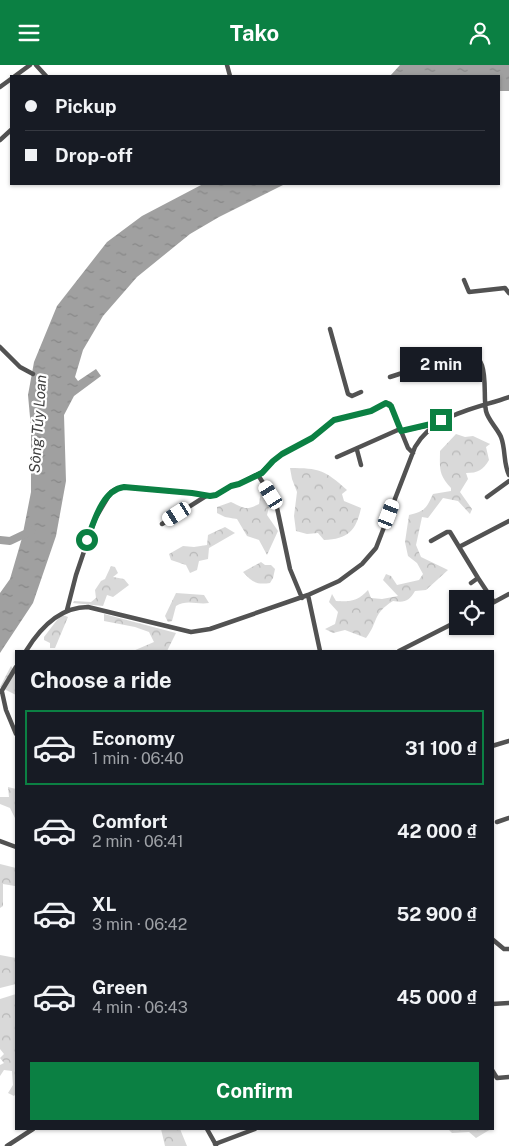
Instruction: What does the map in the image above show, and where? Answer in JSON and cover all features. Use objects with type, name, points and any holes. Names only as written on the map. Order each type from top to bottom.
[{"type":"street","points":[[36,65],[45,75]]},
{"type":"street","points":[[16,75],[26,66]]},
{"type":"street","points":[[0,140],[10,132]]},
{"type":"street","points":[[464,281],[469,292],[505,289],[509,293]]},
{"type":"street","points":[[330,329],[348,394],[352,395],[361,392]]},
{"type":"street","points":[[0,347],[20,367],[33,374]]},
{"type":"street","points":[[390,377],[464,353],[472,353],[479,358],[483,366],[486,413],[503,443],[505,467],[509,475]]},
{"type":"street","points":[[27,650],[51,620],[75,607],[88,607],[172,628],[196,632],[302,598],[339,581],[362,564],[376,548],[413,453],[422,436],[434,425],[450,416],[509,397]]},
{"type":"street","points":[[67,610],[92,527],[101,507],[111,492],[116,489],[124,487],[206,496],[216,495],[231,486],[258,475],[282,454],[312,438],[340,417],[371,411],[388,403],[408,448],[413,453]]},
{"type":"street","points":[[337,457],[400,430],[434,425]]},
{"type":"street","points":[[357,449],[361,465]]},
{"type":"street","points":[[258,475],[276,503],[288,561],[295,584],[302,598]]},
{"type":"street","points":[[487,497],[509,481]]},
{"type":"street","points":[[162,523],[206,496]]},
{"type":"street","points":[[460,547],[509,521]]},
{"type":"street","points":[[431,541],[449,531],[486,590]]},
{"type":"street","points":[[471,583],[478,577]]},
{"type":"street","points":[[494,602],[509,594]]},
{"type":"street","points":[[308,595],[320,650]]},
{"type":"street","points":[[401,650],[449,626]]},
{"type":"street","points":[[15,669],[1,692],[15,732]]},
{"type":"street","points":[[494,746],[509,741]]},
{"type":"street","points":[[497,822],[509,818]]},
{"type":"street","points":[[0,841],[15,847]]},
{"type":"street","points":[[494,941],[504,949],[509,949]]},
{"type":"street","points":[[494,1004],[509,1003]]},
{"type":"street","points":[[494,1073],[497,1078],[509,1077]]},
{"type":"street","points":[[7,1146],[31,1130]]},
{"type":"street","points":[[208,1130],[215,1145],[252,1130]]},
{"type":"green space","points":[[456,434],[465,437],[473,436],[490,444],[486,447],[489,460],[480,470],[466,473],[468,479],[460,492],[472,509],[470,514],[458,501],[443,498],[428,518],[422,517],[416,545],[421,557],[448,570],[426,590],[415,591],[406,601],[393,601],[386,606],[379,614],[366,638],[345,630],[333,633],[325,629],[335,624],[338,612],[329,602],[332,594],[336,601],[350,601],[361,597],[368,590],[371,598],[382,599],[398,596],[383,580],[386,574],[391,576],[397,585],[419,580],[423,574],[417,563],[408,556],[405,542],[409,515],[424,509],[433,494],[451,491],[441,471],[440,451]]},
{"type":"green space","points":[[290,468],[321,471],[347,490],[342,494],[344,501],[361,508],[356,523],[350,532],[339,538],[324,540],[318,533],[307,534],[296,531],[294,516],[297,492]]},
{"type":"green space","points":[[261,491],[269,507],[267,515],[278,531],[267,555],[259,540],[247,536],[237,519],[225,517],[217,513],[217,507],[231,502],[245,508],[259,504]]},
{"type":"green space","points":[[225,527],[235,533],[209,548],[208,559],[199,561],[197,570],[190,573],[186,565],[171,560],[169,554],[183,546],[207,545],[208,535]]},
{"type":"green space","points":[[261,562],[265,565],[271,565],[275,569],[270,583],[261,584],[255,582],[243,572]]},
{"type":"green space","points":[[111,566],[115,567],[118,573],[113,577],[124,579],[129,585],[113,597],[107,595],[103,606],[73,603],[74,601],[91,602],[96,598],[95,590],[101,581],[105,579]]},
{"type":"green space","points":[[176,593],[204,595],[209,603],[180,604],[176,606],[172,621],[168,622],[165,616]]},
{"type":"green space","points":[[104,614],[176,633],[168,650],[135,650],[154,642],[149,632],[135,627],[104,621]]},
{"type":"green space","points":[[63,615],[68,617],[55,648],[50,648],[50,643],[44,640],[44,637]]},
{"type":"green space","points":[[11,666],[15,672],[15,694],[0,687]]},
{"type":"green space","points":[[8,787],[15,789],[15,818],[10,808],[0,804],[0,797],[9,797]]},
{"type":"green space","points":[[0,864],[15,868],[15,886],[3,884],[3,906],[0,908]]},
{"type":"green space","points":[[0,955],[15,958],[15,984],[0,988]]},
{"type":"green space","points":[[15,994],[14,1096],[8,1093],[13,1085],[12,1071],[4,1070],[0,1076],[0,1065],[4,1063],[0,1058],[4,1054],[0,1049],[0,999]]},
{"type":"green space","points":[[161,1130],[180,1130],[187,1146],[165,1146]]},
{"type":"green space","points":[[449,1130],[489,1130],[476,1138],[469,1132],[452,1133]]},
{"type":"water","points":[[400,65],[509,65],[509,91],[500,91],[500,75],[391,75]]},
{"type":"water","name":"Sông Túy Loan","points":[[201,185],[283,185],[219,217],[190,234],[137,277],[103,316],[83,350],[75,377],[78,381],[96,369],[101,376],[74,396],[64,415],[66,481],[56,536],[33,603],[0,653],[0,593],[10,579],[22,538],[31,492],[31,428],[28,395],[34,362],[57,306],[107,242],[142,216]]},
{"type":"waterway","points":[[0,540],[10,541],[31,531]]},
{"type":"route","points":[[87,540],[98,512],[111,492],[116,489],[124,487],[210,496],[216,495],[231,486],[262,473],[282,454],[312,438],[334,420],[371,411],[386,403],[390,404],[401,431],[431,424],[434,425],[441,420]]}]
